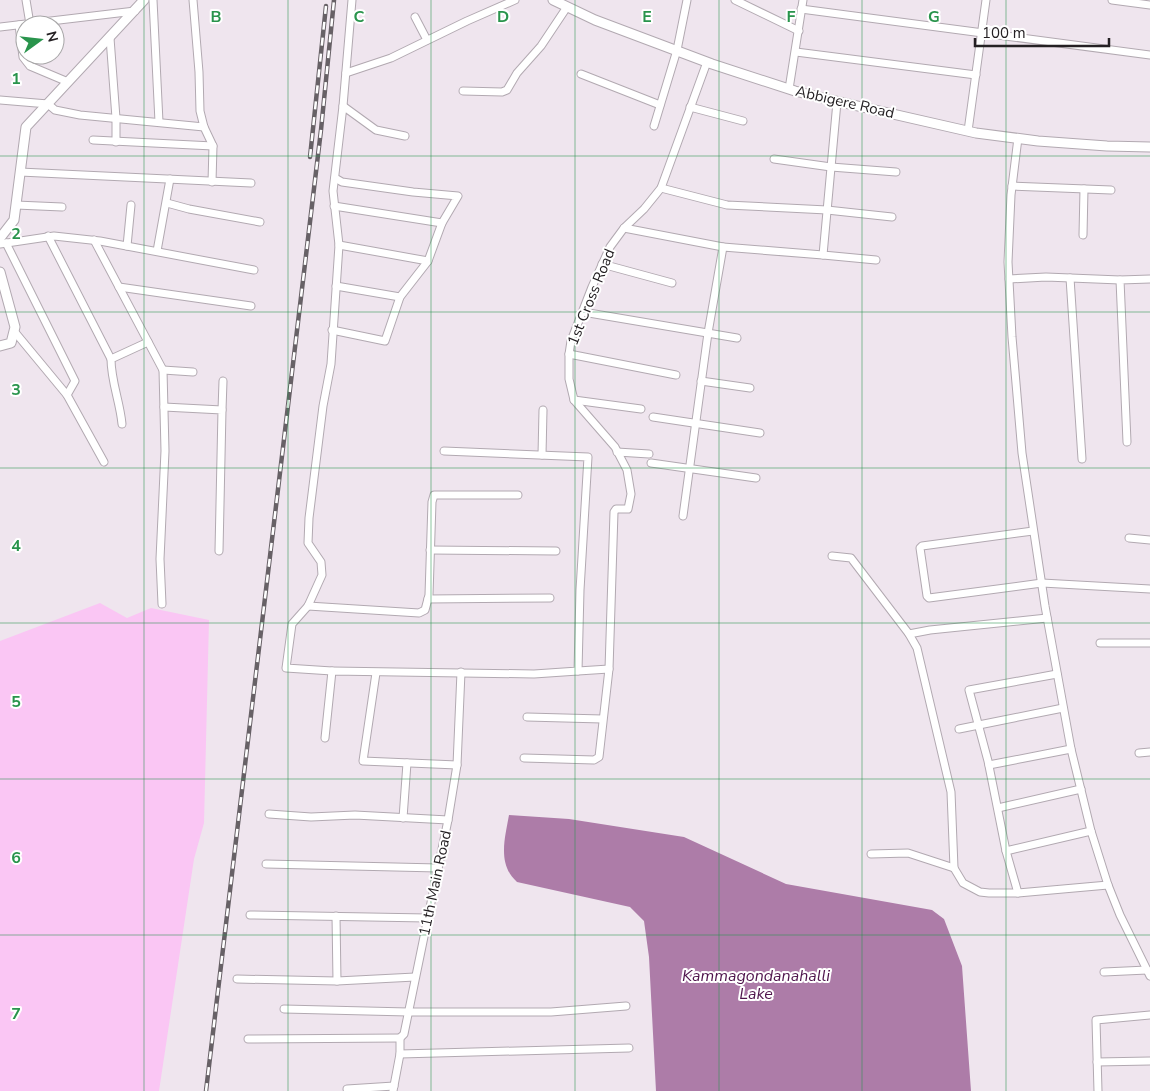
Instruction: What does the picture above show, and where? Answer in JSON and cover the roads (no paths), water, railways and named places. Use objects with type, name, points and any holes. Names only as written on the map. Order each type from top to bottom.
[{"type":"street","points":[[26,0],[28,15]]},
{"type":"street","points":[[2,239],[14,220],[26,127],[144,0]]},
{"type":"street","points":[[153,0],[159,122]]},
{"type":"street","points":[[193,0],[200,111],[204,127],[213,146],[212,182]]},
{"type":"street","points":[[352,0],[335,178],[334,206],[339,231],[339,245],[331,364],[323,406],[309,518],[308,543],[321,562],[322,575],[308,606],[292,624],[286,668],[376,673],[460,672],[534,674],[608,669],[598,759],[524,758]]},
{"type":"street","points":[[346,73],[391,58],[515,0]]},
{"type":"street","name":"Abbigere Road","points":[[553,0],[595,20],[707,62],[789,90],[837,102],[968,131],[1018,138],[1107,146],[1150,146]]},
{"type":"street","points":[[654,126],[677,50],[686,0]]},
{"type":"street","points":[[735,0],[744,2],[799,30]]},
{"type":"street","points":[[789,90],[803,0]]},
{"type":"street","points":[[968,131],[986,0]]},
{"type":"street","points":[[1112,0],[1150,5]]},
{"type":"street","points":[[463,91],[502,92],[507,90],[517,73],[541,46],[567,7]]},
{"type":"street","points":[[802,9],[1150,54]]},
{"type":"street","points":[[65,20],[135,11]]},
{"type":"street","points":[[415,17],[427,40]]},
{"type":"street","points":[[0,27],[15,25]]},
{"type":"street","points":[[110,38],[116,142]]},
{"type":"street","points":[[796,52],[976,75]]},
{"type":"street","name":"1st Cross Road","points":[[608,669],[614,512],[616,509],[628,509],[631,494],[627,470],[615,447],[574,400],[569,379],[571,341],[610,247],[624,228],[644,209],[661,188],[707,62]]},
{"type":"street","points":[[29,65],[68,82]]},
{"type":"street","points":[[581,74],[660,105]]},
{"type":"street","points":[[0,100],[48,104],[54,110],[80,115],[204,127]]},
{"type":"street","points":[[823,255],[837,102]]},
{"type":"street","points":[[343,106],[376,130],[405,136]]},
{"type":"street","points":[[690,106],[743,121]]},
{"type":"street","points":[[1018,138],[1012,186],[1008,262],[1012,337],[1022,453],[1047,618],[1071,749],[1091,831],[1108,886],[1120,915],[1149,973],[1104,972]]},
{"type":"street","points":[[93,140],[213,146]]},
{"type":"street","points":[[774,159],[831,167],[896,172]]},
{"type":"street","points":[[20,172],[212,182],[251,182]]},
{"type":"street","points":[[332,330],[385,341],[400,297],[428,261],[442,223],[458,196],[342,182],[335,178]]},
{"type":"street","points":[[158,251],[170,179]]},
{"type":"street","points":[[1012,186],[1111,190]]},
{"type":"street","points":[[661,188],[727,205],[827,210],[892,217]]},
{"type":"street","points":[[1083,235],[1084,189]]},
{"type":"street","points":[[167,203],[260,222]]},
{"type":"street","points":[[16,204],[62,207]]},
{"type":"street","points":[[127,246],[131,205]]},
{"type":"street","points":[[334,206],[442,223]]},
{"type":"street","points":[[624,228],[723,247],[876,260]]},
{"type":"street","points":[[48,236],[111,359],[112,376],[122,424]]},
{"type":"street","points":[[2,239],[54,236],[94,240],[254,270]]},
{"type":"street","points":[[2,239],[75,380],[67,396]]},
{"type":"street","points":[[94,240],[162,370],[165,450],[160,559],[162,604]]},
{"type":"street","points":[[339,245],[428,261]]},
{"type":"street","points":[[683,516],[708,333],[723,247]]},
{"type":"street","points":[[602,264],[672,283]]},
{"type":"street","points":[[0,272],[15,327],[11,343],[0,346]]},
{"type":"street","points":[[1070,278],[1078,421],[1082,458]]},
{"type":"street","points":[[1009,279],[1150,279]]},
{"type":"street","points":[[1120,280],[1127,442]]},
{"type":"street","points":[[336,286],[400,297]]},
{"type":"street","points":[[119,287],[251,306]]},
{"type":"street","points":[[582,312],[737,338]]},
{"type":"street","points":[[14,331],[67,396],[104,462]]},
{"type":"street","points":[[111,359],[148,342]]},
{"type":"street","points":[[569,354],[676,375]]},
{"type":"street","points":[[162,370],[193,372]]},
{"type":"street","points":[[219,551],[223,381]]},
{"type":"street","points":[[701,381],[750,388]]},
{"type":"street","points":[[574,400],[641,409]]},
{"type":"street","points":[[164,407],[222,410]]},
{"type":"street","points":[[542,455],[543,410]]},
{"type":"street","points":[[653,417],[760,433]]},
{"type":"street","points":[[444,451],[588,456],[580,590],[578,671]]},
{"type":"street","points":[[617,452],[649,454]]},
{"type":"street","points":[[651,463],[756,478]]},
{"type":"street","points":[[308,606],[419,613],[426,610],[432,502],[434,495],[518,495]]},
{"type":"street","points":[[1034,531],[922,546],[920,548],[927,596],[929,598],[1042,583],[1150,589]]},
{"type":"street","points":[[1129,538],[1150,540]]},
{"type":"street","points":[[430,550],[556,551]]},
{"type":"street","points":[[832,556],[852,558],[909,634],[917,648],[951,792],[954,868],[963,883],[980,892],[1018,893],[1108,886]]},
{"type":"street","points":[[428,600],[550,598]]},
{"type":"street","points":[[909,634],[930,630],[1047,618]]},
{"type":"street","points":[[1100,643],[1150,644]]},
{"type":"street","points":[[325,738],[332,671]]},
{"type":"street","name":"11th Main Road","points":[[394,1089],[400,1054],[400,1038],[404,1034],[416,977],[457,766],[460,672]]},
{"type":"street","points":[[376,673],[363,761],[457,766]]},
{"type":"street","points":[[1018,893],[1006,851],[989,765],[969,690],[1057,674]]},
{"type":"street","points":[[960,729],[1063,708]]},
{"type":"street","points":[[526,717],[602,719]]},
{"type":"street","points":[[989,765],[1071,749]]},
{"type":"street","points":[[1139,753],[1150,752]]},
{"type":"street","points":[[403,818],[407,763]]},
{"type":"street","points":[[998,808],[1081,789]]},
{"type":"street","points":[[269,814],[311,817],[355,815],[448,820]]},
{"type":"street","points":[[1006,851],[1091,831]]},
{"type":"street","points":[[871,854],[908,853],[954,868]]},
{"type":"street","points":[[266,864],[438,868]]},
{"type":"street","points":[[250,915],[428,918]]},
{"type":"street","points":[[336,916],[338,982]]},
{"type":"street","points":[[237,979],[338,982],[416,977]]},
{"type":"street","points":[[284,1009],[408,1012],[552,1012],[626,1006]]},
{"type":"street","points":[[1098,1091],[1096,1020],[1150,1015]]},
{"type":"street","points":[[248,1039],[400,1038]]},
{"type":"street","points":[[400,1054],[629,1048]]},
{"type":"street","points":[[1096,1062],[1150,1061]]},
{"type":"street","points":[[347,1089],[394,1089]]},
{"type":"water","name":"Kammagondanahalli Lake","points":[[509,815],[569,819],[684,837],[786,884],[932,910],[944,919],[962,966],[971,1091],[656,1091],[649,957],[644,921],[630,907],[517,882],[511,875],[505,859],[504,842]]},
{"type":"railway","points":[[206,1091],[321,130],[334,0]]},
{"type":"railway","points":[[310,157],[326,6]]}]
